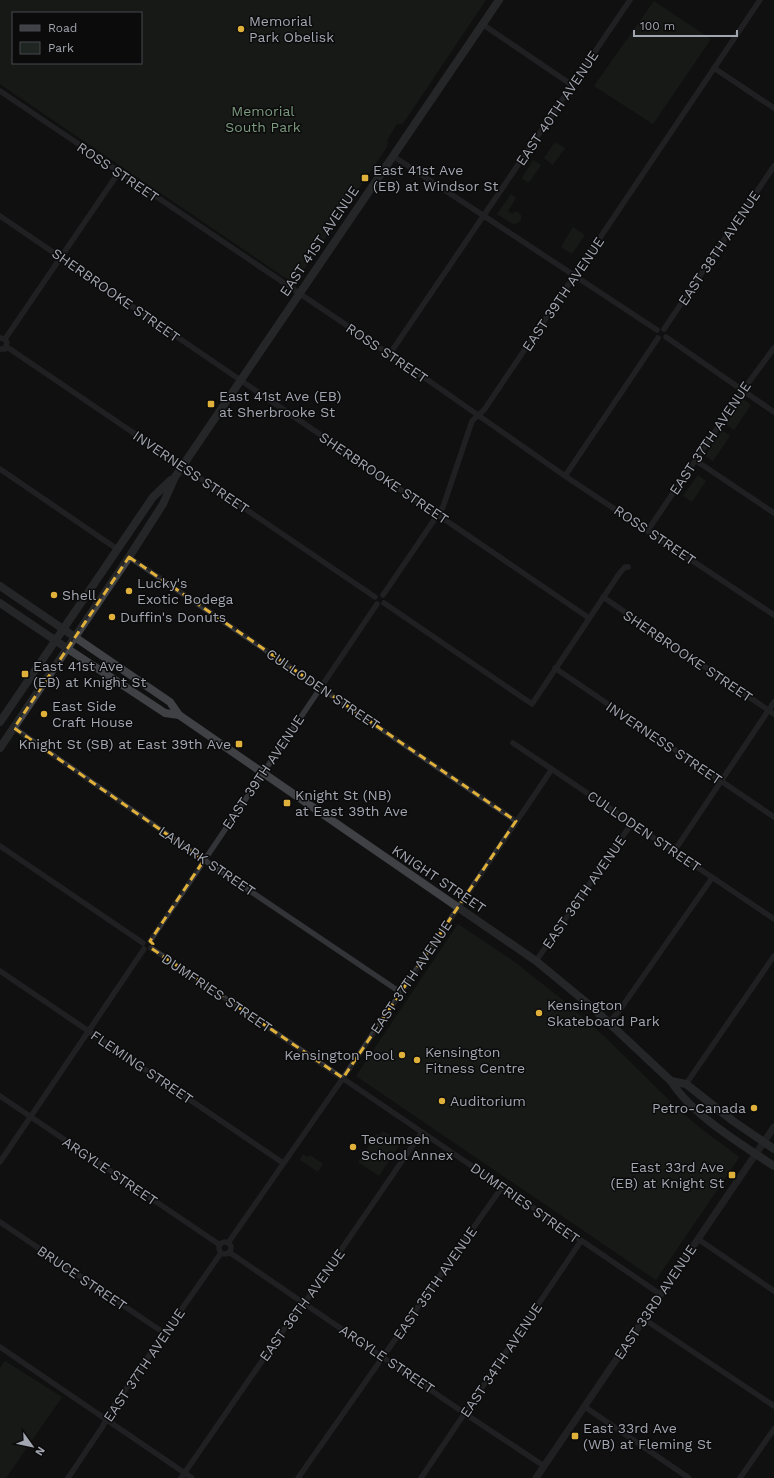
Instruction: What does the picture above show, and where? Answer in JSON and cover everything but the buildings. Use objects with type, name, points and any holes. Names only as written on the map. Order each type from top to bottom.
[{"type":"main road","name":"EAST 41ST AVENUE","points":[[0,748],[129,557],[163,504],[175,477],[182,466],[499,0]]},
{"type":"main road","name":"EAST 41ST AVENUE","points":[[0,721],[153,498],[175,477]]},
{"type":"main road","name":"KNIGHT STREET","points":[[0,586],[170,702],[179,715],[536,961],[609,1023],[671,1082],[678,1093],[704,1117],[774,1166]]},
{"type":"main road","name":"KNIGHT STREET","points":[[0,602],[67,649],[165,713],[179,715]]},
{"type":"main road","points":[[671,1082],[686,1084],[733,1121],[774,1149]]},
{"type":"street","name":"EAST 40TH AVENUE","points":[[389,355],[630,0]]},
{"type":"street","name":"EAST 39TH AVENUE","points":[[383,596],[443,507],[472,421],[484,410],[760,0]]},
{"type":"street","points":[[482,24],[572,85]]},
{"type":"street","points":[[714,68],[774,108]]},
{"type":"street","name":"ROSS STREET","points":[[0,91],[478,415],[565,476],[774,615]]},
{"type":"street","points":[[393,156],[657,330],[660,328],[664,329],[667,332],[666,337]]},
{"type":"street","name":"EAST 38TH AVENUE","points":[[664,329],[774,166]]},
{"type":"street","points":[[0,349],[7,347],[8,343],[3,339],[119,172]]},
{"type":"street","name":"SHERBROOKE STREET","points":[[0,216],[439,514],[589,618]]},
{"type":"street","points":[[657,330],[656,336],[658,338]]},
{"type":"street","points":[[658,338],[663,339],[666,337]]},
{"type":"street","points":[[666,337],[774,412]]},
{"type":"street","points":[[565,476],[658,338]]},
{"type":"street","name":"INVERNESS STREET","points":[[7,347],[375,597]]},
{"type":"street","name":"EAST 37TH AVENUE","points":[[648,530],[743,390],[774,348]]},
{"type":"street","points":[[695,460],[774,513]]},
{"type":"street","points":[[0,469],[118,549]]},
{"type":"street","name":"CULLODEN STREET","points":[[129,557],[516,820]]},
{"type":"street","points":[[384,603],[532,704],[603,597],[625,567],[628,567]]},
{"type":"street","points":[[378,595],[383,596],[385,599],[384,603],[380,605],[376,604],[374,601],[375,597],[378,595]]},
{"type":"street","name":"SHERBROOKE STREET","points":[[603,597],[774,714]]},
{"type":"street","name":"EAST 39TH AVENUE","points":[[150,941],[376,604]]},
{"type":"street","name":"INVERNESS STREET","points":[[555,668],[774,817]]},
{"type":"street","points":[[673,851],[774,702]]},
{"type":"street","name":"LANARK STREET","points":[[14,728],[204,860],[400,992]]},
{"type":"street","name":"CULLODEN STREET","points":[[513,743],[774,919]]},
{"type":"street","name":"EAST 37TH AVENUE","points":[[228,1243],[343,1078],[516,820],[552,769]]},
{"type":"street","name":"EAST 36TH AVENUE","points":[[536,961],[632,823]]},
{"type":"street","points":[[0,846],[143,943]]},
{"type":"street","points":[[609,1023],[619,1011],[712,878]]},
{"type":"street","points":[[0,1162],[144,950],[149,950],[151,948],[152,945],[150,941],[147,940],[143,943]]},
{"type":"street","points":[[143,943],[142,946],[144,950]]},
{"type":"street","name":"DUMFRIES STREET","points":[[151,948],[660,1294]]},
{"type":"street","points":[[686,1084],[774,956]]},
{"type":"street","name":"FLEMING STREET","points":[[0,971],[283,1163]]},
{"type":"street","name":"ARGYLE STREET","points":[[0,1096],[220,1245]]},
{"type":"street","name":"EAST 33RD AVENUE","points":[[536,1478],[774,1127]]},
{"type":"street","name":"EAST 36TH AVENUE","points":[[183,1475],[298,1309],[313,1292],[422,1132]]},
{"type":"street","name":"EAST 35TH AVENUE","points":[[298,1478],[502,1187]]},
{"type":"street","name":"BRUCE STREET","points":[[0,1222],[164,1333]]},
{"type":"street","points":[[698,1239],[774,1291]]},
{"type":"street","name":"EAST 34TH AVENUE","points":[[421,1478],[581,1241]]},
{"type":"street","points":[[224,1242],[228,1243],[231,1248],[230,1252],[225,1254],[221,1253],[219,1250],[220,1245],[224,1242]]},
{"type":"street","name":"ARGYLE STREET","points":[[230,1252],[544,1466]]},
{"type":"street","name":"EAST 37TH AVENUE","points":[[68,1478],[103,1426],[109,1413],[221,1253]]},
{"type":"street","points":[[644,1319],[774,1406]]},
{"type":"street","points":[[0,1347],[183,1475],[192,1478]]},
{"type":"street","points":[[585,1406],[689,1478]]},
{"type":"street","points":[[740,1478],[774,1429]]},
{"type":"highlighted area","points":[[129,557],[516,821],[343,1078],[151,948],[153,944],[150,941],[204,860],[14,728]]},
{"type":"green space","name":"Memorial South Park","points":[[0,0],[486,0],[404,122],[402,124],[397,124],[387,140],[387,147],[297,280],[294,282],[290,281],[0,84]]},
{"type":"green space","points":[[654,1],[711,39],[653,124],[594,86]]},
{"type":"green space","points":[[555,142],[565,148],[553,165],[544,158]]},
{"type":"green space","points":[[533,160],[541,165],[530,181],[527,182],[522,178]]},
{"type":"green space","points":[[511,194],[516,198],[508,211],[512,214],[516,211],[521,215],[521,220],[518,223],[513,224],[497,214]]},
{"type":"green space","points":[[573,227],[585,235],[572,254],[561,247]]},
{"type":"green space","points":[[742,400],[751,405],[734,430],[726,424]]},
{"type":"green space","points":[[722,430],[730,436],[713,461],[705,456]]},
{"type":"green space","points":[[698,475],[706,481],[692,502],[683,496]]},
{"type":"green space","points":[[458,924],[516,963],[564,1001],[605,1037],[680,1111],[738,1156],[739,1158],[656,1280],[356,1076]]},
{"type":"green space","points":[[383,1131],[401,1143],[379,1176],[358,1162],[377,1134],[380,1135]]},
{"type":"green space","points":[[303,1154],[308,1157],[310,1155],[323,1164],[318,1172],[300,1160]]},
{"type":"green space","points":[[5,1361],[62,1397],[6,1478],[0,1478],[0,1368]]},
{"type":"place","name":"Memorial Park Obelisk","points":[[241,29]]},
{"type":"place","name":"East 41st Ave (EB) at Windsor St","points":[[365,178]]},
{"type":"place","name":"East 41st Ave (EB) at Sherbrooke St","points":[[211,404]]},
{"type":"place","name":"Lucky's Exotic Bodega","points":[[129,591]]},
{"type":"place","name":"Shell","points":[[54,595]]},
{"type":"place","name":"Duffin's Donuts","points":[[112,617]]},
{"type":"place","name":"East 41st Ave (EB) at Knight St","points":[[25,674]]},
{"type":"place","name":"East Side Craft House","points":[[44,714]]},
{"type":"place","name":"Knight St (SB) at East 39th Ave","points":[[239,744]]},
{"type":"place","name":"Knight St (NB) at East 39th Ave","points":[[287,803]]},
{"type":"place","name":"Kensington Skateboard Park","points":[[539,1013]]},
{"type":"place","name":"Kensington Pool","points":[[402,1055]]},
{"type":"place","name":"Kensington Fitness Centre","points":[[417,1060]]},
{"type":"place","name":"Auditorium","points":[[442,1101]]},
{"type":"place","name":"Petro-Canada","points":[[754,1108]]},
{"type":"place","name":"Tecumseh School Annex","points":[[353,1147]]},
{"type":"place","name":"East 33rd Ave (EB) at Knight St","points":[[732,1175]]},
{"type":"place","name":"East 33rd Ave (WB) at Fleming St","points":[[575,1436]]}]
